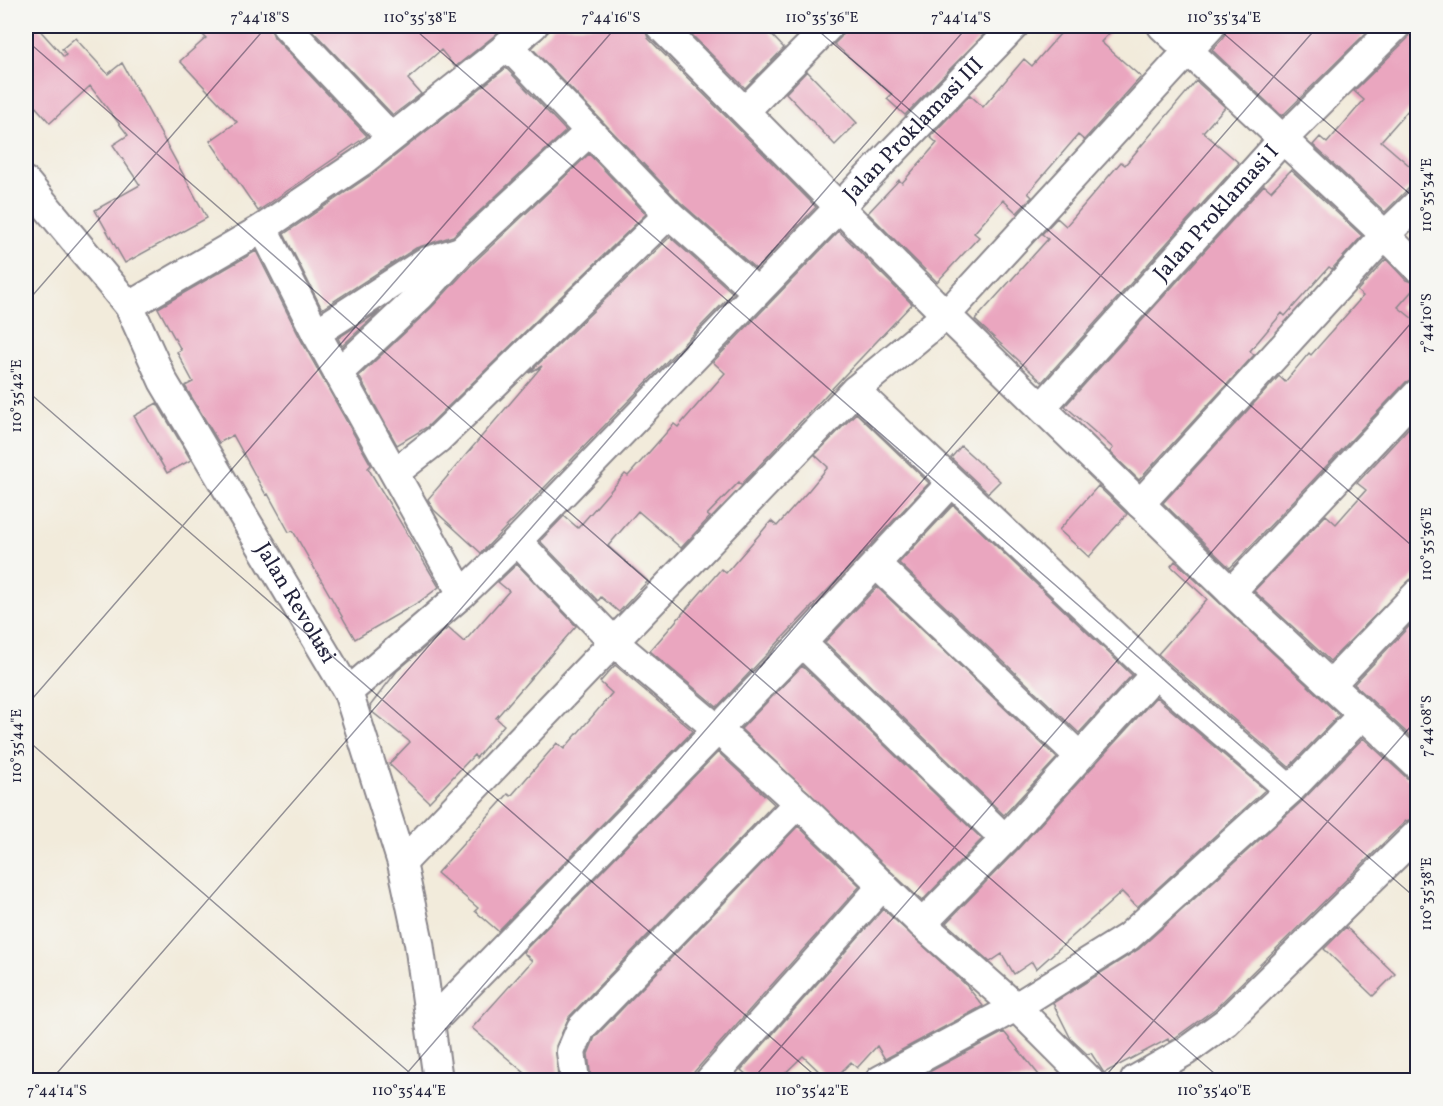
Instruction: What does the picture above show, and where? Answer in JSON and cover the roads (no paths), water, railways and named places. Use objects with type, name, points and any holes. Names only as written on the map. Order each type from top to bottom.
[{"type":"street","points":[[286,26],[391,137]]},
{"type":"street","points":[[129,306],[263,228],[361,162],[533,26]]},
{"type":"street","points":[[660,26],[946,315],[1231,592],[1331,684],[1361,716],[1418,766]]},
{"type":"street","points":[[745,111],[829,26]]},
{"type":"street","name":"Jalan Proklamasi III","points":[[348,692],[462,594],[517,541],[756,291],[840,209],[1014,26]]},
{"type":"street","points":[[1162,26],[1386,235],[1418,268]]},
{"type":"street","points":[[402,863],[855,390],[946,315],[1211,26]]},
{"type":"street","name":"Jalan Proklamasi I","points":[[1042,407],[1283,139],[1396,26]]},
{"type":"street","points":[[507,45],[669,214],[756,291]]},
{"type":"street","points":[[338,373],[420,296],[460,250],[589,132]]},
{"type":"street","name":"Jalan Revolusi","points":[[26,182],[129,306],[163,381],[348,692],[402,863],[418,943],[438,1080]]},
{"type":"street","points":[[1140,504],[1418,203]]},
{"type":"street","points":[[396,472],[438,439],[669,214]]},
{"type":"street","points":[[263,228],[316,333],[396,472],[462,594]]},
{"type":"street","points":[[316,333],[412,269],[434,258],[460,250]]},
{"type":"street","points":[[855,390],[1155,674],[1290,790]]},
{"type":"street","points":[[1231,592],[1418,393]]},
{"type":"street","points":[[430,1024],[716,728],[802,643],[951,483]]},
{"type":"street","points":[[517,541],[615,643],[716,728],[798,803],[922,924],[1016,1006],[1089,1080]]},
{"type":"street","points":[[876,564],[1079,756]]},
{"type":"street","points":[[1331,684],[1418,593]]},
{"type":"street","points":[[802,643],[1005,839]]},
{"type":"street","points":[[922,924],[1005,839],[1155,674]]},
{"type":"street","points":[[880,1080],[1016,1006],[1128,938],[1290,790],[1361,716]]},
{"type":"street","points":[[575,1080],[571,1052],[581,1028],[798,803]]},
{"type":"street","points":[[1135,1080],[1186,1051],[1226,1022],[1418,833]]},
{"type":"street","points":[[711,1080],[883,885]]}]
